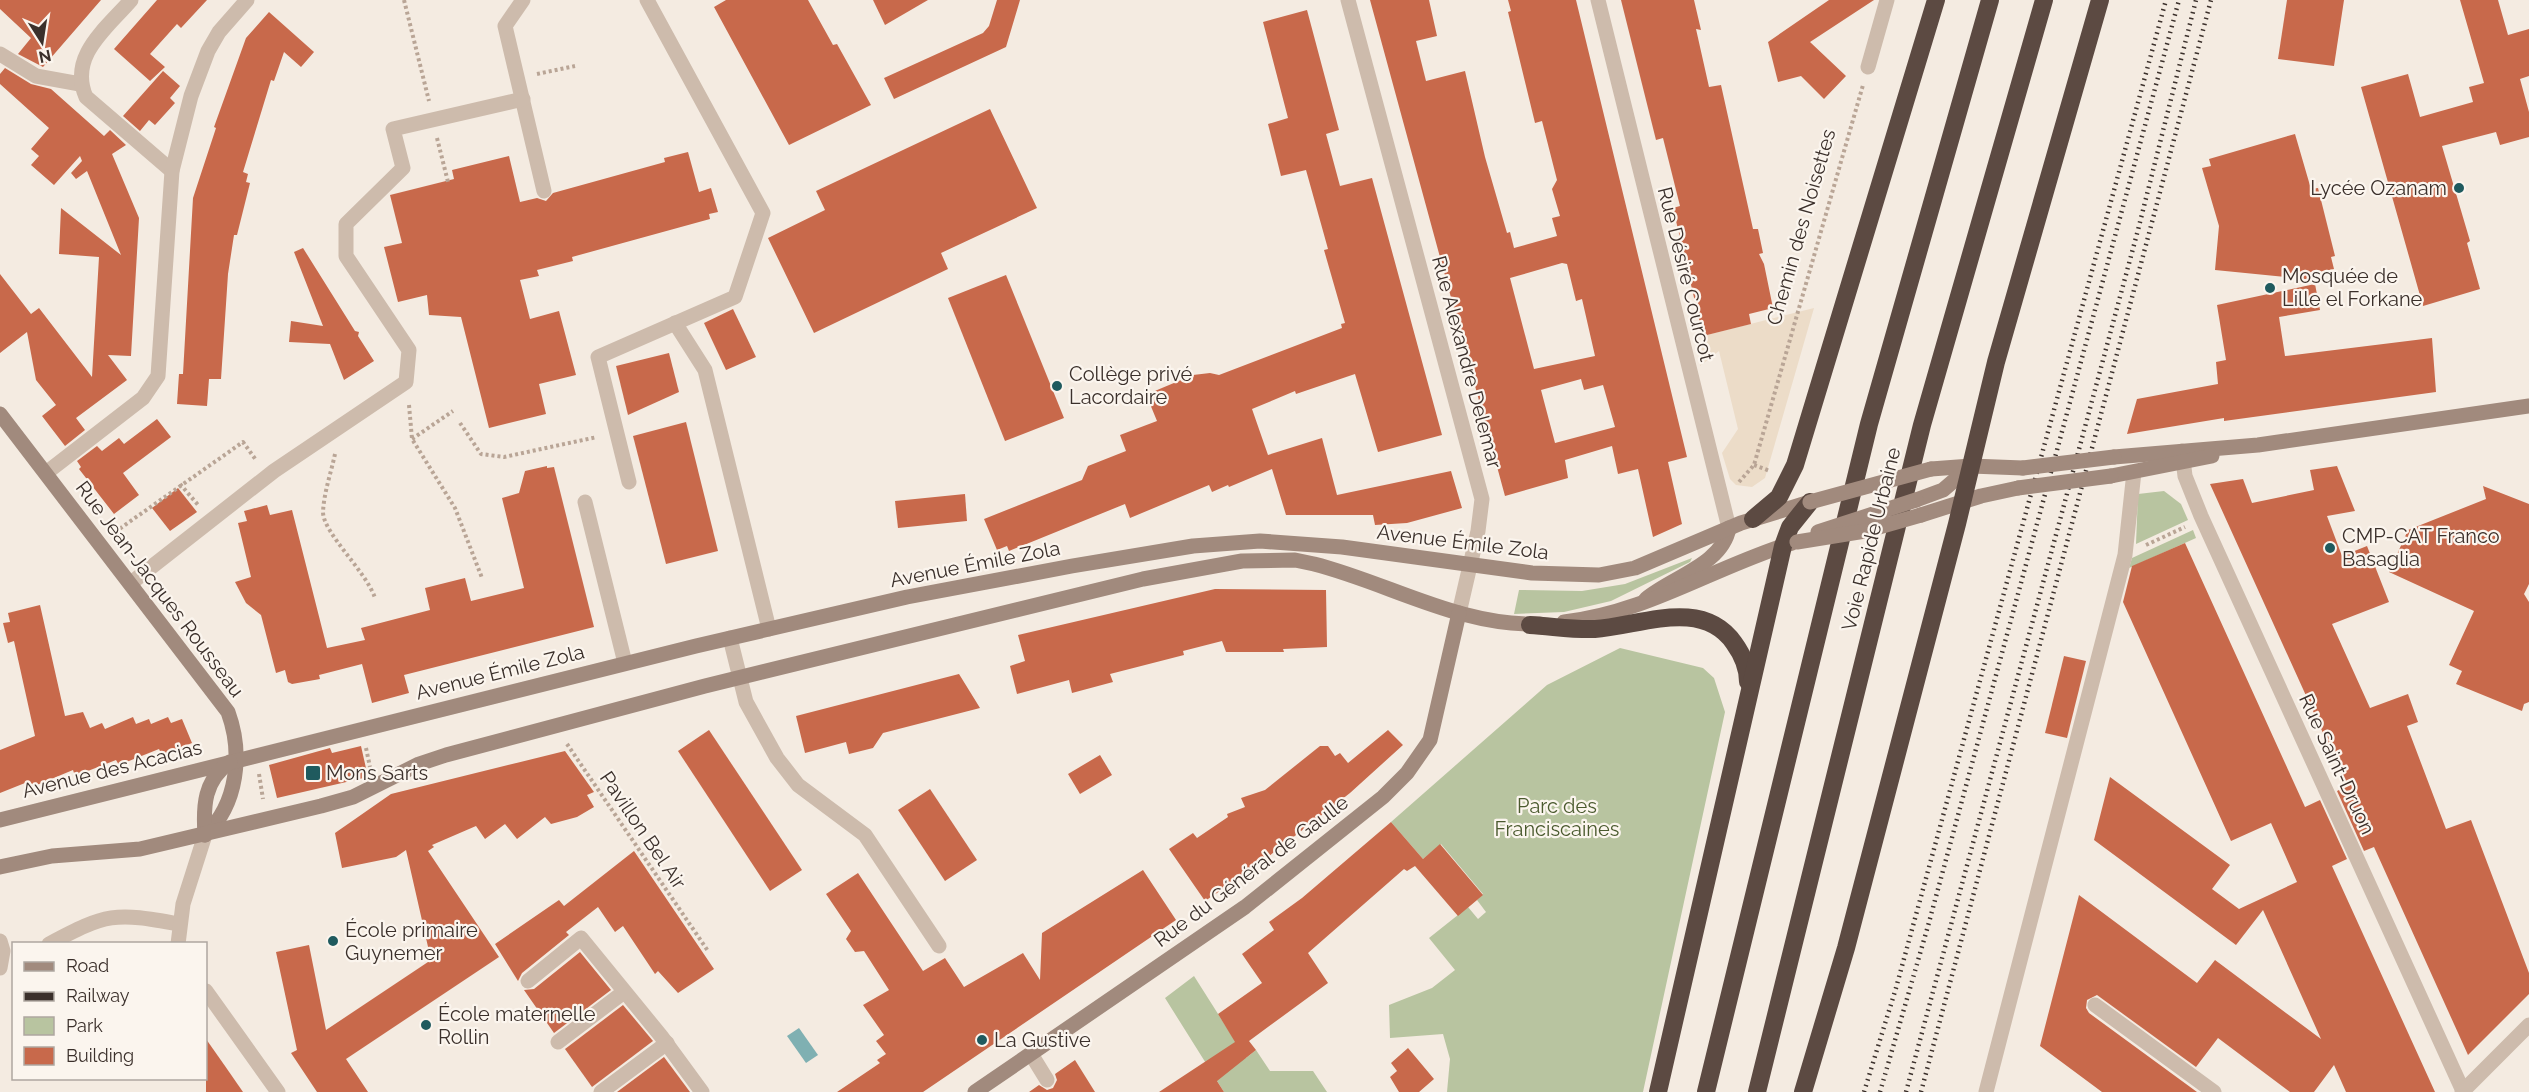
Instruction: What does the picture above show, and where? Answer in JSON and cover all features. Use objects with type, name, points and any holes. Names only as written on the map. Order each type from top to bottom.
[{"type":"highway","points":[[1753,519],[1772,504],[1785,489],[1795,465],[1936,0]]},
{"type":"highway","name":"Voie Rapide Urbaine","points":[[1706,1092],[1869,424],[1990,0]]},
{"type":"highway","name":"Voie Rapide Urbaine","points":[[1757,1092],[1922,425],[2044,0]]},
{"type":"highway","points":[[1803,1092],[1846,948],[2016,288],[2100,0]]},
{"type":"highway","points":[[1785,489],[1790,530]]},
{"type":"highway","points":[[1658,1092],[1748,690],[1790,530],[1810,502]]},
{"type":"highway","points":[[1530,625],[1593,629],[1679,617],[1705,619],[1723,631],[1740,652],[1748,675],[1748,690]]},
{"type":"main road","points":[[1918,508],[1962,503],[2018,488],[2134,472],[2182,457],[2529,406]]},
{"type":"main road","name":"Rue Jean-Jacques Rousseau","points":[[0,414],[224,705],[233,729],[235,759],[232,790],[227,809],[205,835]]},
{"type":"main road","points":[[1810,502],[1931,469],[1971,466],[2023,468],[2114,457],[2182,457]]},
{"type":"main road","points":[[0,867],[52,856],[129,851],[205,835],[353,796],[434,758],[554,726],[1143,579],[1242,561],[1295,560],[1314,564],[1459,613],[1530,625],[1590,619],[1639,605],[1790,530],[1865,531],[1918,508],[1971,466]]},
{"type":"main road","name":"Avenue Émile Zola","points":[[235,759],[625,663],[907,597],[1233,541],[1319,544],[1557,575],[1611,573],[1648,563],[1753,519],[1790,530]]},
{"type":"main road","points":[[1639,605],[1665,584],[1716,554],[1727,537],[1729,528]]},
{"type":"main road","name":"Rue du Général de Gaulle","points":[[975,1092],[1262,894],[1383,797],[1407,773],[1430,740],[1459,613]]},
{"type":"main road","points":[[205,835],[204,816],[208,788],[214,775],[235,759]]},
{"type":"main road","name":"Avenue des Acacias","points":[[0,820],[235,759]]},
{"type":"street","points":[[131,0],[88,50],[81,64],[80,84],[86,97],[172,171]]},
{"type":"street","points":[[46,473],[143,398],[158,376],[172,171],[191,96],[208,51],[219,32],[247,0]]},
{"type":"street","points":[[523,0],[505,26],[543,191]]},
{"type":"street","points":[[629,482],[598,357],[735,297],[763,213],[647,0]]},
{"type":"street","name":"Rue Alexandre Delemar","points":[[1348,0],[1392,171],[1481,493],[1482,512],[1459,613]]},
{"type":"street","name":"Rue Désiré Courcot","points":[[1598,0],[1729,528]]},
{"type":"street","points":[[1869,67],[1887,0]]},
{"type":"street","points":[[0,54],[7,61],[36,76],[80,84]]},
{"type":"street","points":[[130,583],[267,476],[406,382],[409,350],[346,256],[346,224],[403,168],[393,129],[523,99]]},
{"type":"street","points":[[675,323],[705,370],[769,629]]},
{"type":"street","name":"Rue Saint-Druon","points":[[2182,457],[2187,484],[2202,519],[2463,1092]]},
{"type":"street","points":[[1986,1092],[2125,555],[2134,472]]},
{"type":"street","points":[[585,502],[625,663]]},
{"type":"street","points":[[730,638],[746,702],[758,727],[786,771],[798,785],[865,835],[939,946]]},
{"type":"street","points":[[178,942],[179,924],[205,835]]},
{"type":"street","points":[[53,942],[88,923],[116,916],[179,924]]},
{"type":"street","points":[[528,981],[581,938],[667,1043],[702,1092]]},
{"type":"street","points":[[0,941],[3,951],[0,968]]},
{"type":"street","points":[[207,992],[278,1092]]},
{"type":"street","points":[[558,1042],[624,992]]},
{"type":"street","points":[[2095,1005],[2214,1092]]},
{"type":"street","points":[[2463,1092],[2529,1025]]},
{"type":"street","points":[[601,1092],[667,1043]]},
{"type":"street","points":[[1031,1054],[1047,1080]]},
{"type":"path","points":[[404,0],[448,182]]},
{"type":"path","points":[[518,79],[575,66]]},
{"type":"path","name":"Chemin des Noisettes","points":[[1754,465],[1869,67]]},
{"type":"path","points":[[406,382],[412,439],[455,508],[482,579]]},
{"type":"path","points":[[412,439],[453,411]]},
{"type":"path","points":[[460,423],[481,454],[504,457],[617,433]]},
{"type":"path","points":[[337,429],[323,515],[327,528],[367,578],[375,598]]},
{"type":"path","points":[[100,543],[180,484],[243,442],[267,476]]},
{"type":"path","points":[[180,484],[211,520]]},
{"type":"path","points":[[2125,555],[2202,519]]},
{"type":"path","name":"Pavillon Bel Air","points":[[554,726],[708,951]]},
{"type":"path","points":[[364,740],[372,774]]},
{"type":"path","points":[[262,753],[258,772],[264,820]]},
{"type":"green space","points":[[2164,491],[2181,504],[2188,520],[2136,544],[2138,494]]},
{"type":"green space","points":[[2193,530],[2196,538],[2129,568],[2132,558]]},
{"type":"green space","points":[[1692,558],[1690,562],[1611,601],[1564,612],[1514,614],[1519,590],[1582,591],[1625,584]]},
{"type":"green space","name":"Parc des Franciscaines","points":[[1620,648],[1703,668],[1714,678],[1725,712],[1643,1092],[1447,1092],[1450,1059],[1443,1034],[1390,1038],[1389,1005],[1432,988],[1455,970],[1429,938],[1468,907],[1478,919],[1486,912],[1477,900],[1483,894],[1441,844],[1423,859],[1391,822],[1547,685]]},
{"type":"green space","points":[[1194,976],[1246,1058],[1256,1050],[1270,1071],[1313,1071],[1327,1092],[1224,1092],[1165,998]]},
{"type":"shaded area","points":[[1814,308],[1765,478],[1752,487],[1736,485],[1730,479],[1722,453],[1738,429],[1719,351],[1700,366],[1703,336]]},
{"type":"water","points":[[799,1028],[818,1055],[806,1063],[787,1036]]},
{"type":"building","points":[[0,0],[101,0],[43,67],[18,54],[31,38],[0,9]]},
{"type":"building","points":[[157,0],[207,0],[181,28],[177,24],[150,54],[165,67],[150,81],[114,49]]},
{"type":"building","points":[[726,0],[808,0],[833,45],[837,44],[871,105],[789,145],[714,7]]},
{"type":"building","points":[[873,0],[928,0],[885,25]]},
{"type":"building","points":[[997,0],[1020,0],[1006,47],[894,99],[884,78],[983,33],[989,26]]},
{"type":"building","points":[[1370,0],[1429,0],[1437,36],[1416,41],[1426,81],[1465,71],[1485,157],[1507,233],[1510,232],[1514,248],[1557,236],[1552,218],[1560,216],[1552,189],[1557,180],[1542,121],[1535,123],[1508,12],[1511,11],[1508,0],[1576,0],[1687,457],[1668,462],[1682,524],[1653,537],[1638,469],[1618,474],[1612,446],[1565,460],[1568,478],[1505,496]],"holes":[[[1562,263],[1567,264],[1576,301],[1582,299],[1595,356],[1534,369],[1510,278]],[[1581,379],[1584,390],[1603,385],[1615,427],[1555,443],[1541,390]]]},
{"type":"building","points":[[1621,0],[1694,0],[1701,30],[1696,29],[1709,87],[1721,85],[1753,229],[1758,229],[1763,253],[1759,254],[1764,264],[1773,308],[1749,314],[1751,324],[1703,336],[1673,208],[1680,206],[1663,138],[1656,140]]},
{"type":"building","points":[[1829,0],[1874,0],[1810,42],[1846,76],[1824,99],[1801,76],[1778,82],[1768,42]]},
{"type":"building","points":[[2287,0],[2344,0],[2334,66],[2278,59]]},
{"type":"building","points":[[2460,0],[2498,0],[2508,35],[2529,29],[2529,76],[2520,79],[2529,112],[2529,137],[2500,145],[2496,132],[2442,146],[2470,241],[2467,243],[2480,289],[2423,306],[2361,87],[2408,74],[2420,117],[2473,102],[2469,87],[2484,83]]},
{"type":"building","points":[[1307,10],[1339,130],[1326,134],[1340,186],[1372,178],[1442,435],[1378,452],[1355,374],[1296,394],[1295,391],[1252,409],[1268,455],[1322,438],[1337,495],[1451,471],[1462,508],[1407,523],[1375,525],[1373,515],[1286,515],[1272,469],[1212,492],[1209,485],[1130,518],[1125,504],[1009,551],[1007,546],[997,550],[984,519],[1082,480],[1088,466],[1126,451],[1120,435],[1157,421],[1150,404],[1154,402],[1150,393],[1193,375],[1210,373],[1219,375],[1342,328],[1341,324],[1345,323],[1324,250],[1328,249],[1306,170],[1281,176],[1268,124],[1288,118],[1263,22]]},
{"type":"building","points":[[269,12],[314,52],[301,67],[284,52],[274,81],[271,80],[243,172],[248,174],[246,182],[250,183],[237,235],[234,235],[228,274],[221,379],[209,379],[207,406],[177,404],[179,374],[183,374],[193,198],[216,128],[214,127],[246,38]]},
{"type":"building","points":[[5,68],[31,84],[51,89],[104,136],[110,130],[126,145],[112,154],[139,218],[131,356],[108,355],[127,380],[76,418],[85,430],[65,446],[42,416],[56,405],[36,380],[27,332],[0,353],[0,274],[31,314],[39,308],[92,377],[99,257],[59,254],[61,208],[121,255],[87,171],[76,179],[71,173],[82,161],[80,156],[54,185],[31,165],[39,156],[31,149],[49,128],[0,84],[0,74]]},
{"type":"building","points":[[163,71],[180,86],[170,98],[175,103],[155,125],[149,120],[140,131],[123,116]]},
{"type":"building","points":[[990,109],[1037,208],[941,253],[948,269],[814,333],[768,238],[825,210],[816,191]]},
{"type":"building","name":"Mosquée de Lille el Forkane","points":[[2295,134],[2311,189],[2318,188],[2335,256],[2331,257],[2334,269],[2314,273],[2315,280],[2215,270],[2219,226],[2202,168],[2211,166],[2209,159]]},
{"type":"building","points":[[688,152],[699,192],[711,188],[718,212],[709,214],[710,219],[572,257],[573,261],[537,270],[539,276],[520,280],[530,319],[559,311],[576,375],[539,384],[546,414],[489,428],[461,317],[429,315],[427,295],[398,302],[384,247],[402,243],[390,195],[454,179],[452,170],[509,156],[520,202],[537,198],[546,201],[553,193],[665,162],[664,158]]},
{"type":"building","points":[[303,248],[355,331],[359,332],[358,336],[374,361],[344,380],[330,344],[289,342],[291,321],[323,326],[294,252]]},
{"type":"building","points":[[1006,275],[1064,418],[1005,441],[948,298]]},
{"type":"building","points":[[2315,284],[2320,310],[2279,317],[2285,356],[2432,338],[2436,392],[2224,421],[2224,418],[2127,434],[2137,399],[2218,384],[2216,362],[2226,360],[2217,305]]},
{"type":"building","points":[[733,309],[756,357],[726,370],[704,323]]},
{"type":"building","points":[[669,353],[679,392],[628,415],[616,366]]},
{"type":"building","points":[[157,419],[171,437],[123,473],[139,495],[114,514],[79,469],[81,467],[77,461],[97,446],[102,451],[119,438],[124,444]]},
{"type":"building","points":[[686,422],[718,551],[666,564],[633,436]]},
{"type":"building","points":[[547,466],[547,468],[554,467],[594,627],[404,675],[409,693],[372,703],[362,664],[319,675],[320,679],[292,684],[288,682],[285,670],[276,673],[261,615],[246,603],[235,582],[251,577],[238,523],[247,521],[244,511],[267,505],[270,515],[292,510],[327,648],[365,640],[361,628],[430,610],[425,588],[465,578],[471,601],[524,588],[502,498],[519,493],[525,471]]},
{"type":"building","points":[[2337,466],[2355,511],[2327,516],[2342,556],[2367,546],[2389,602],[2332,624],[2370,708],[2408,694],[2418,722],[2407,726],[2446,829],[2471,820],[2529,973],[2529,994],[2468,1055],[2374,847],[2364,851],[2337,791],[2347,786],[2210,484],[2243,479],[2252,503],[2314,490],[2310,470]]},
{"type":"building","points":[[2483,486],[2529,504],[2529,584],[2524,594],[2529,602],[2529,702],[2524,704],[2522,711],[2456,684],[2462,671],[2449,665],[2474,611],[2389,572],[2408,530],[2486,499]]},
{"type":"building","points":[[178,488],[197,512],[170,531],[152,508]]},
{"type":"building","points":[[965,494],[967,521],[898,528],[895,501]]},
{"type":"building","points":[[2185,543],[2305,807],[2320,800],[2347,859],[2332,866],[2435,1092],[2346,1092],[2334,1065],[2314,1092],[2290,1092],[2218,1038],[2196,1067],[2097,995],[2087,1000],[2086,1008],[2089,1013],[2197,1092],[2102,1092],[2040,1046],[2079,895],[2197,983],[2215,960],[2321,1039],[2263,910],[2236,945],[2094,840],[2110,777],[2230,865],[2212,889],[2239,909],[2297,882],[2271,823],[2231,841],[2123,602],[2132,566]]},
{"type":"building","points":[[1215,589],[1326,590],[1327,647],[1283,649],[1284,652],[1226,652],[1222,641],[1183,651],[1184,655],[1110,674],[1113,682],[1072,693],[1069,680],[1017,694],[1010,666],[1025,661],[1018,635]]},
{"type":"building","points":[[40,605],[65,716],[83,712],[90,728],[102,723],[105,729],[133,717],[136,724],[149,719],[151,724],[168,717],[171,723],[182,719],[192,743],[162,755],[159,749],[119,765],[116,760],[75,776],[73,770],[32,787],[30,781],[0,793],[0,750],[35,736],[14,641],[8,643],[3,623],[10,622],[8,613]]},
{"type":"building","points":[[2064,656],[2086,661],[2067,738],[2045,733]]},
{"type":"building","points":[[959,674],[980,708],[883,733],[873,748],[849,754],[846,742],[805,753],[796,716]]},
{"type":"building","points":[[709,730],[802,870],[770,891],[678,751]]},
{"type":"building","points":[[1388,730],[1403,745],[1350,793],[1251,870],[1205,901],[1169,849],[1193,833],[1197,838],[1228,817],[1227,814],[1245,807],[1241,798],[1265,790],[1320,746],[1328,746],[1335,756],[1340,753],[1348,763]]},
{"type":"building","name":"Mons Sarts","points":[[361,746],[368,777],[277,798],[269,765],[330,748],[332,753]]},
{"type":"building","points":[[565,751],[594,792],[587,795],[594,807],[577,817],[551,824],[545,817],[517,839],[505,824],[485,839],[476,826],[432,845],[434,847],[428,851],[499,957],[346,1059],[368,1092],[317,1092],[291,1053],[297,1050],[276,952],[309,945],[326,1030],[431,960],[406,850],[396,857],[342,868],[335,833],[391,794]]},
{"type":"building","points":[[1100,755],[1112,775],[1080,794],[1068,774]]},
{"type":"building","points":[[930,789],[977,860],[945,881],[898,810]]},
{"type":"building","points":[[1391,822],[1423,859],[1440,844],[1483,895],[1458,916],[1415,866],[1407,871],[1404,869],[1308,953],[1328,983],[1249,1041],[1256,1050],[1217,1081],[1224,1092],[1159,1092],[1235,1042],[1218,1014],[1262,983],[1242,954],[1274,930],[1269,922],[1302,898]]},
{"type":"building","points":[[634,851],[714,969],[678,993],[658,971],[655,974],[623,926],[615,932],[598,907],[566,932],[569,935],[522,973],[518,981],[495,944],[559,900],[564,906]]},
{"type":"building","points":[[1143,870],[1176,920],[923,1092],[837,1092],[880,1063],[877,1060],[886,1054],[876,1041],[884,1035],[863,1005],[889,990],[864,951],[855,952],[846,939],[851,931],[826,894],[858,873],[923,971],[945,958],[964,987],[1023,953],[1040,980],[1042,933]]},
{"type":"building","points":[[580,952],[611,990],[554,1033],[524,990],[534,989]]},
{"type":"building","points":[[623,1005],[653,1041],[592,1087],[565,1049]]},
{"type":"building","points":[[207,1040],[243,1092],[206,1092],[207,1080]]},
{"type":"building","points":[[1408,1048],[1434,1079],[1419,1092],[1399,1092],[1390,1077],[1397,1071],[1391,1063]]},
{"type":"building","points":[[664,1057],[690,1092],[617,1092]]},
{"type":"building","points":[[1075,1060],[1095,1092],[1029,1092],[1039,1085],[1047,1090],[1053,1088],[1057,1080],[1055,1074]]},
{"type":"railway","points":[[1864,1092],[1896,988],[2166,0]]},
{"type":"railway","points":[[1880,1092],[1928,926],[2179,0]]},
{"type":"railway","points":[[1906,1092],[2138,230],[2196,0]]},
{"type":"railway","points":[[1921,1092],[2211,0]]},
{"type":"place","name":"Lycée Ozanam","points":[[2459,188]]},
{"type":"place","name":"Mosquée de Lille el Forkane","points":[[2270,288]]},
{"type":"place","name":"Collège privé Lacordaire","points":[[1057,386]]},
{"type":"place","name":"CMP-CAT Franco Basaglia","points":[[2330,548]]},
{"type":"place","name":"Mons Sarts","points":[[313,773]]},
{"type":"place","name":"École primaire Guynemer","points":[[333,941]]},
{"type":"place","name":"École maternelle Rollin","points":[[426,1025]]},
{"type":"place","name":"La Gustive","points":[[982,1040]]}]
